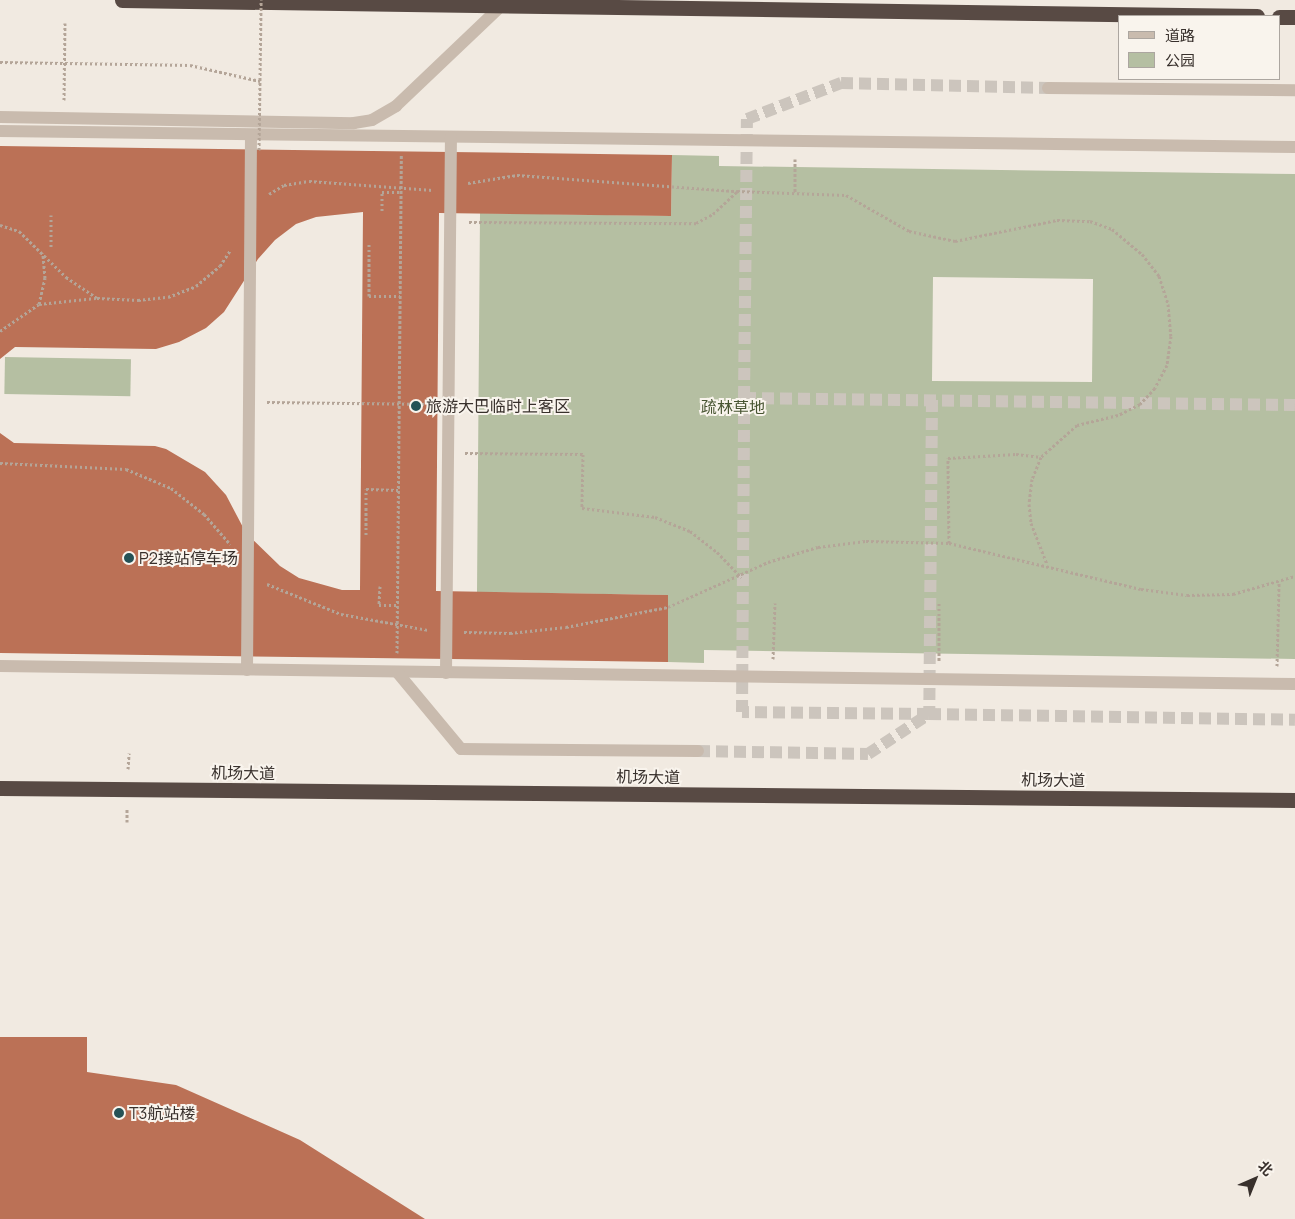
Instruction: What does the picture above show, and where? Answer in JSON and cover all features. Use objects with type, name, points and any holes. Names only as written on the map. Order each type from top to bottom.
[{"type":"highway","points":[[122,0],[1188,15]]},
{"type":"highway","points":[[1280,17],[1295,17]]},
{"type":"highway","name":"机场大道","points":[[0,788],[1295,800]]},
{"type":"lane","points":[[0,117],[354,123],[372,120],[396,106],[502,5]]},
{"type":"lane","points":[[1048,88],[1295,90]]},
{"type":"lane","points":[[0,132],[1295,147]]},
{"type":"lane","points":[[246,670],[251,135]]},
{"type":"lane","points":[[446,673],[451,137]]},
{"type":"lane","points":[[0,666],[1295,684]]},
{"type":"lane","points":[[397,672],[460,748],[698,751]]},
{"type":"path","points":[[259,150],[261,0]]},
{"type":"path","points":[[64,118],[65,23]]},
{"type":"path","points":[[0,62],[190,65],[260,81]]},
{"type":"path","points":[[397,672],[401,136]]},
{"type":"path","points":[[794,141],[795,194]]},
{"type":"path","points":[[461,185],[517,175],[737,191],[846,195],[909,231],[956,241],[1057,220],[1090,221],[1112,229],[1142,254],[1159,276],[1168,304],[1171,336],[1167,365],[1155,388],[1140,404],[1118,415],[1077,425],[1041,458],[1032,479],[1029,504],[1031,523],[1047,564]]},
{"type":"path","points":[[260,199],[284,185],[309,181],[436,190]]},
{"type":"path","points":[[450,222],[696,223],[712,214],[737,191]]},
{"type":"path","points":[[382,210],[382,192],[401,192]]},
{"type":"path","points":[[51,215],[51,248]]},
{"type":"path","points":[[0,225],[18,231],[43,252],[66,277],[97,298]]},
{"type":"path","points":[[0,331],[39,304],[97,298],[138,300],[168,297],[196,286],[220,266],[234,244]]},
{"type":"path","points":[[370,244],[369,296],[400,296]]},
{"type":"path","points":[[39,304],[45,278],[43,252]]},
{"type":"path","points":[[248,401],[448,404]]},
{"type":"path","points":[[448,453],[583,454],[582,508],[655,517],[690,531],[717,552],[741,577]]},
{"type":"path","points":[[949,543],[948,458],[1016,454],[1041,458]]},
{"type":"path","points":[[0,463],[126,469],[171,488],[204,514],[235,550]]},
{"type":"path","points":[[366,535],[366,489],[398,490]]},
{"type":"path","points":[[455,632],[510,633],[566,628],[668,607],[741,577],[768,562],[818,547],[866,541],[949,543],[1047,564],[1141,589],[1187,595],[1233,594],[1295,576]]},
{"type":"path","points":[[258,580],[341,614],[406,628],[436,631]]},
{"type":"path","points":[[1277,683],[1279,582]]},
{"type":"path","points":[[380,586],[379,605],[397,605]]},
{"type":"path","points":[[773,677],[775,603]]},
{"type":"path","points":[[939,603],[939,679]]},
{"type":"green space","name":"疏林草地","points":[[672,155],[719,156],[719,166],[1295,174],[1295,659],[704,650],[704,663],[668,662],[668,595],[477,592],[480,213],[671,216]],"holes":[[[933,277],[1093,279],[1092,382],[932,381]]]},
{"type":"green space","points":[[5,357],[131,359],[130,396],[4,394]]},
{"type":"building","points":[[0,146],[672,155],[671,216],[439,213],[436,591],[668,595],[668,662],[0,653],[0,433],[14,443],[155,446],[166,449],[205,472],[226,495],[246,533],[280,566],[299,578],[342,590],[360,590],[363,212],[316,217],[296,224],[275,240],[258,259],[224,312],[206,328],[179,342],[156,349],[15,347],[0,359]]},
{"type":"building","name":"T3航站楼","points":[[0,1037],[87,1037],[87,1072],[176,1085],[300,1140],[425,1219],[0,1219]]},
{"type":"tunnel","points":[[744,398],[747,119],[841,83],[1048,88]]},
{"type":"tunnel","points":[[932,400],[929,714],[742,712],[744,398],[1295,405]]},
{"type":"tunnel","points":[[698,751],[868,754],[929,714],[1295,720]]},
{"type":"place","name":"旅游大巴临时上客区","points":[[416,406]]},
{"type":"place","name":"P2接站停车场","points":[[129,558]]},
{"type":"place","name":"T3航站楼","points":[[119,1113]]}]
